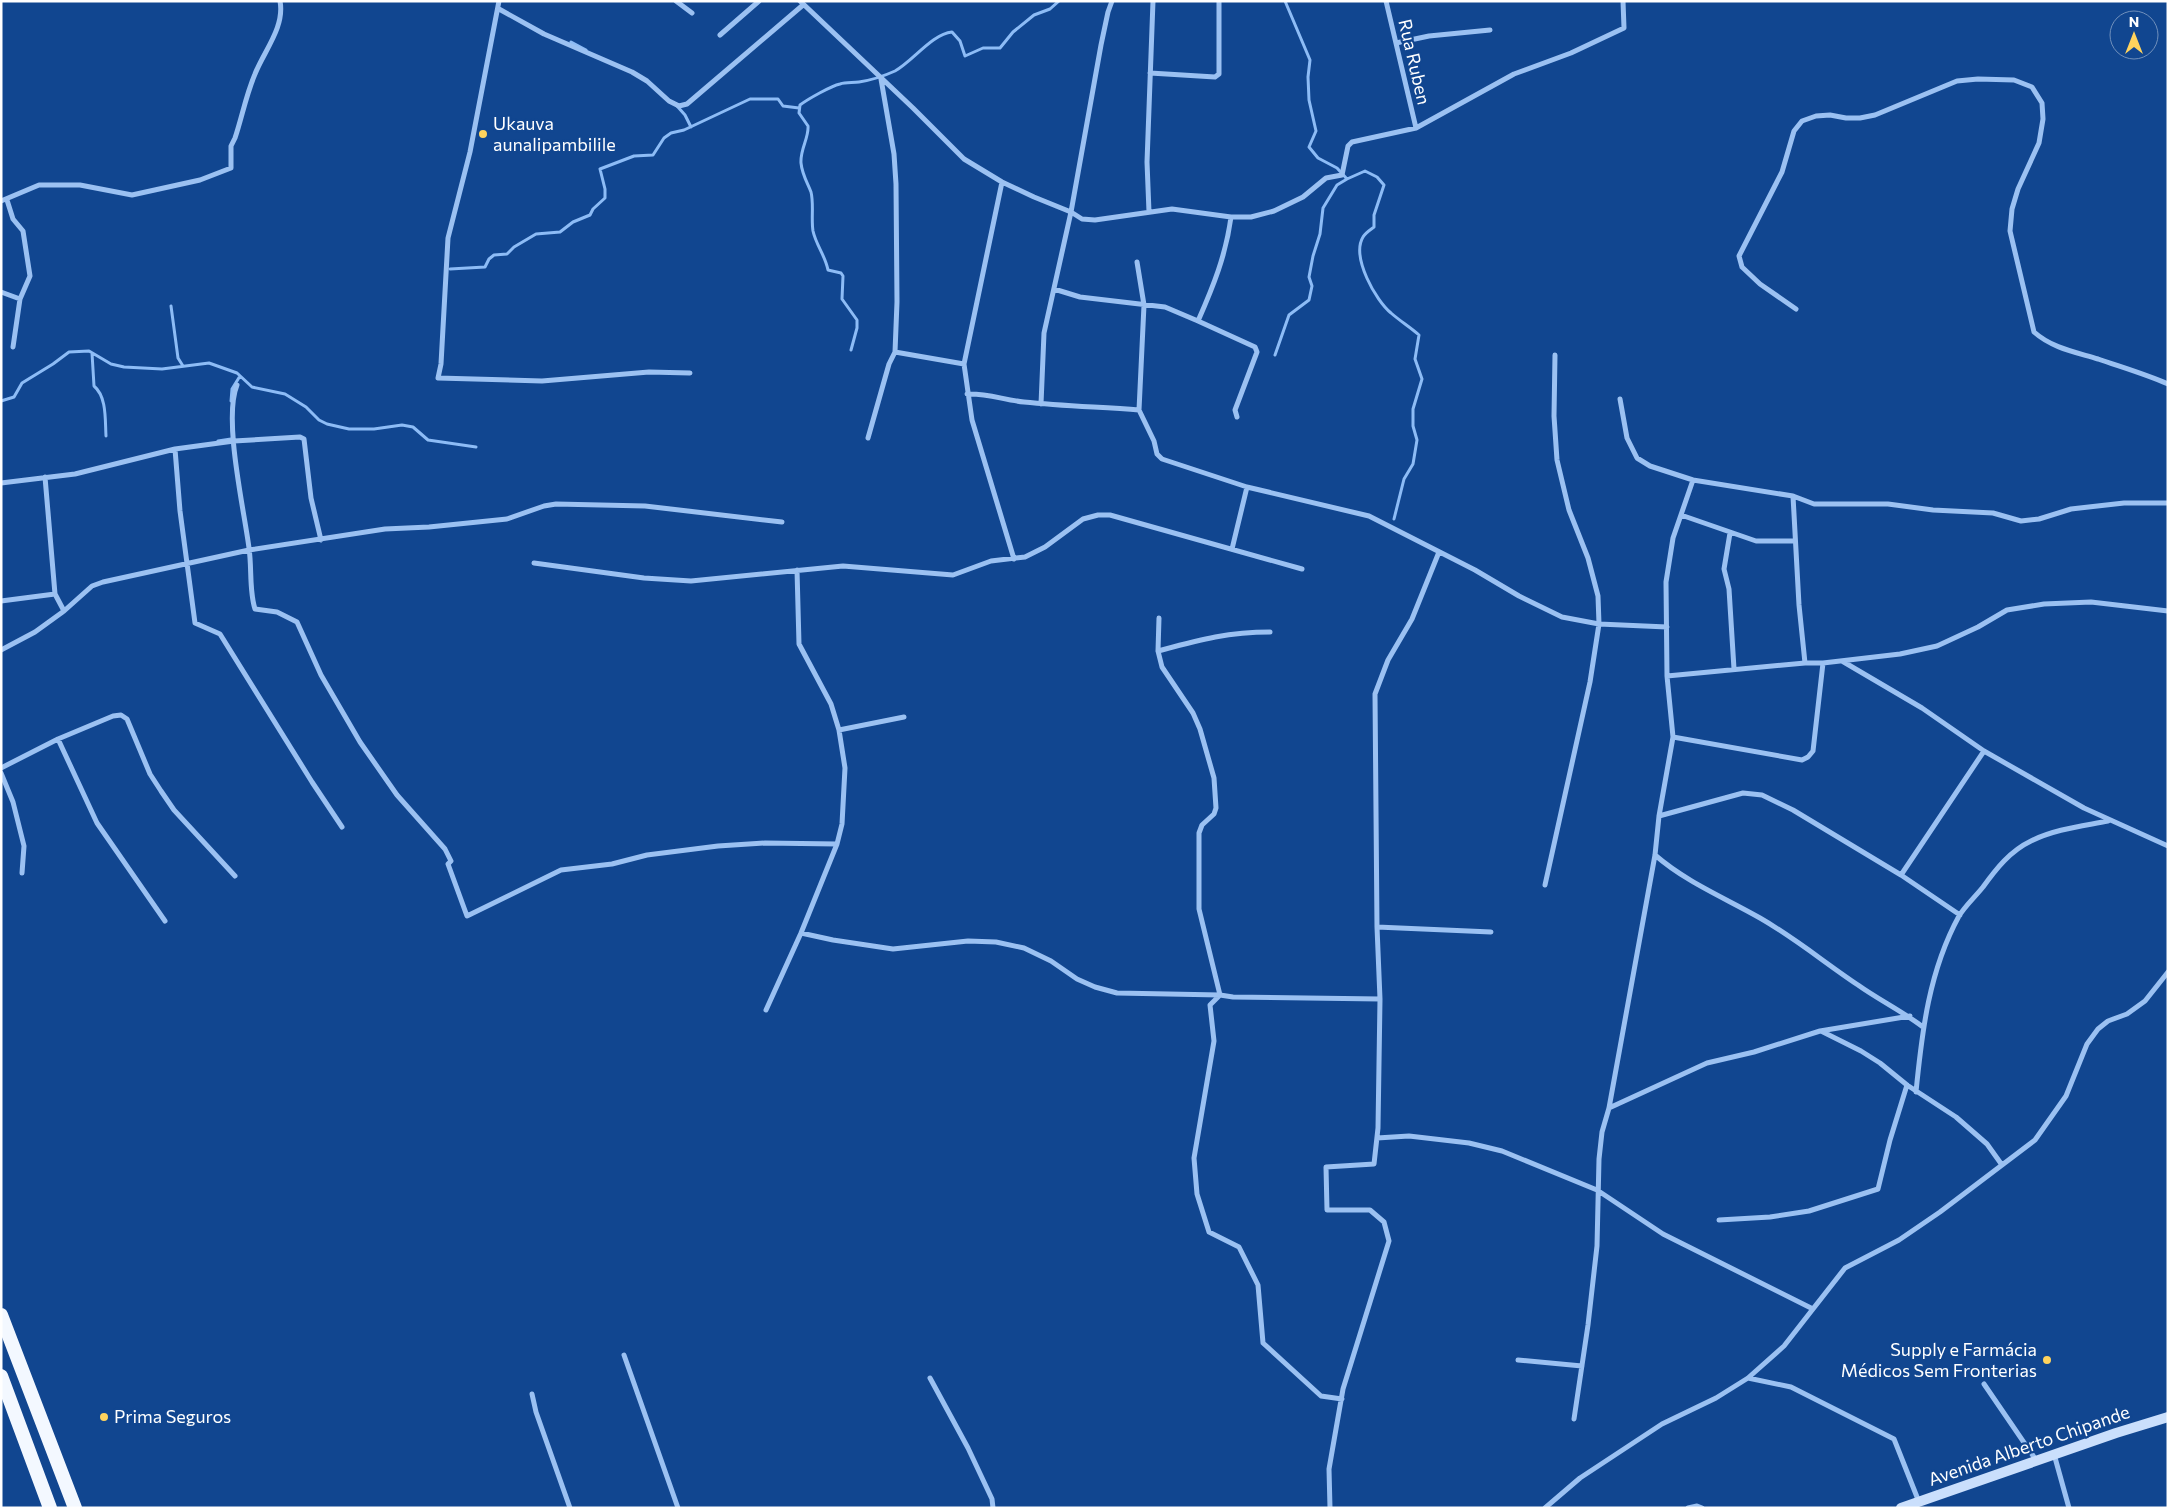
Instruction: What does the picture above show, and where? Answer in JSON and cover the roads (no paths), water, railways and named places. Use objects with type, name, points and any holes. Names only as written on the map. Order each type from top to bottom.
[{"type":"highway","points":[[1,1315],[74,1508]]},
{"type":"highway","points":[[1,1376],[50,1508]]},
{"type":"main road","name":"Avenida Alberto Chipande","points":[[1901,1508],[2036,1460],[2168,1417]]},
{"type":"street","points":[[13,347],[20,299],[30,276],[23,231],[13,219],[4,200],[39,185],[80,185],[132,195],[200,180],[232,168],[231,146],[255,72],[273,40],[282,11],[280,1]]},
{"type":"street","points":[[499,1],[499,9],[470,152],[448,238],[442,364],[438,378],[542,381],[649,372],[690,373]]},
{"type":"street","points":[[676,1],[692,13]]},
{"type":"street","points":[[720,35],[759,1]]},
{"type":"street","points":[[1041,404],[1044,333],[1072,212],[1101,44],[1112,1]]},
{"type":"street","points":[[1149,212],[1147,162],[1153,1]]},
{"type":"street","points":[[1150,73],[1215,78],[1219,74],[1219,1]]},
{"type":"street","name":"Rua Ruben","points":[[1386,1],[1416,128]]},
{"type":"street","points":[[499,9],[544,34],[632,72],[647,81],[669,101],[679,106],[687,104],[801,3],[913,108],[964,159],[1002,182],[1072,212],[1082,219],[1095,220],[1172,210],[1231,217],[1251,217],[1274,211],[1303,197],[1326,178],[1342,175],[1348,146],[1352,142],[1416,128],[1514,74],[1571,53],[1624,28],[1623,1]]},
{"type":"street","points":[[1396,43],[1429,36],[1490,30]]},
{"type":"street","points":[[868,438],[889,364],[895,352],[897,302],[894,154],[881,79]]},
{"type":"street","points":[[1796,309],[1760,284],[1742,267],[1740,256],[1782,172],[1794,131],[1802,121],[1830,114],[1846,118],[1860,118],[1875,114],[1957,81],[1978,79],[2014,80],[2032,87],[2042,103],[2043,119],[2039,143],[2018,189],[2012,210],[2010,231],[2034,332],[2045,342],[2060,348],[2144,374],[2168,384]]},
{"type":"street","points":[[1002,182],[964,364],[972,420],[1014,559]]},
{"type":"street","points":[[1198,321],[1220,268],[1228,243],[1231,217]]},
{"type":"street","points":[[1136,262],[1144,305],[1139,410],[1154,441],[1157,454],[1162,459],[1247,487],[1368,516],[1475,570],[1519,596],[1562,617],[1599,624],[1667,626]]},
{"type":"street","points":[[1054,289],[1080,297],[1165,307],[1256,348],[1257,352],[1235,410],[1237,417]]},
{"type":"street","points":[[1,292],[20,299]]},
{"type":"street","points":[[895,352],[964,364]]},
{"type":"street","points":[[1545,885],[1590,682],[1599,624],[1598,596],[1588,558],[1569,510],[1557,460],[1554,416],[1555,355]]},
{"type":"street","points":[[237,385],[233,400],[234,441],[255,610],[277,612],[297,622],[322,675],[360,742],[397,795],[445,849],[451,861],[448,864],[467,916],[561,870],[612,864],[647,855],[718,846],[765,843],[837,844]]},
{"type":"street","points":[[967,394],[996,396],[1006,400],[1041,404],[1090,405],[1139,410]]},
{"type":"street","points":[[1620,399],[1627,438],[1637,458],[1650,466],[1693,480],[1793,496],[1814,504],[1888,504],[1933,510],[1993,513],[2021,521],[2039,519],[2080,508],[2124,503],[2168,503]]},
{"type":"street","points":[[1,483],[45,476],[75,474],[174,449],[234,441],[300,437],[304,439],[311,498],[321,540]]},
{"type":"street","points":[[174,449],[195,623],[220,634],[312,782],[342,826]]},
{"type":"street","points":[[45,476],[55,594],[64,611]]},
{"type":"street","points":[[1574,1419],[1597,1246],[1597,1190],[1602,1132],[1609,1108],[1655,855],[1659,816],[1673,737],[1667,676],[1666,582],[1673,538],[1693,480]]},
{"type":"street","points":[[1232,549],[1247,487]]},
{"type":"street","points":[[1793,496],[1799,605],[1805,663]]},
{"type":"street","points":[[1,650],[35,632],[64,611],[92,586],[187,562],[249,550],[385,529],[429,527],[507,519],[544,506],[556,504],[645,506],[782,522]]},
{"type":"street","points":[[534,563],[644,578],[691,581],[843,566],[953,575],[991,561],[1025,556],[1045,547],[1083,519],[1098,515],[1119,516],[1302,569]]},
{"type":"street","points":[[1680,515],[1756,541],[1795,542]]},
{"type":"street","points":[[1730,533],[1724,569],[1729,589],[1734,669]]},
{"type":"street","points":[[1330,1508],[1329,1469],[1342,1399],[1364,1316],[1382,1268],[1389,1242],[1384,1222],[1370,1210],[1328,1210],[1326,1167],[1374,1164],[1377,1138],[1380,999],[1377,927],[1375,694],[1388,660],[1412,619],[1439,552]]},
{"type":"street","points":[[766,1010],[801,932],[837,844],[842,824],[845,768],[839,730],[831,704],[799,644],[796,570]]},
{"type":"street","points":[[1,601],[55,594]]},
{"type":"street","points":[[1667,676],[1823,663],[1900,654],[1937,646],[1978,627],[2007,610],[2044,604],[2091,602],[2168,611]]},
{"type":"street","points":[[1159,618],[1158,651],[1162,667],[1193,713],[1200,729],[1214,778],[1216,808],[1214,814],[1202,825],[1199,833],[1199,880],[1201,916],[1220,995]]},
{"type":"street","points":[[1158,651],[1215,636],[1244,632],[1270,632]]},
{"type":"street","points":[[1841,661],[1922,708],[1984,751],[2109,821],[2168,846]]},
{"type":"street","points":[[1673,737],[1802,760],[1813,751],[1823,663]]},
{"type":"street","points":[[1,768],[58,739],[113,716],[121,715],[127,719],[150,774],[174,810],[235,876]]},
{"type":"street","points":[[839,730],[904,717]]},
{"type":"street","points":[[58,739],[97,823],[165,921]]},
{"type":"street","points":[[1901,875],[1984,751]]},
{"type":"street","points":[[1,773],[13,802],[24,846],[22,873]]},
{"type":"street","points":[[1659,816],[1743,793],[1762,794],[1793,810],[1901,875],[1960,915]]},
{"type":"street","points":[[1916,1092],[1922,1027],[1940,956],[1960,915],[2000,863],[2031,841],[2072,828],[2109,821]]},
{"type":"street","points":[[1655,855],[1671,869],[1778,929],[1859,986],[1910,1016],[1922,1027]]},
{"type":"street","points":[[1377,927],[1491,932]]},
{"type":"street","points":[[801,932],[833,940],[893,949],[968,941],[996,942],[1024,948],[1051,961],[1077,979],[1095,987],[1118,993],[1220,995],[1263,998],[1380,999]]},
{"type":"street","points":[[1545,1508],[1580,1478],[1662,1424],[1716,1398],[1748,1378],[1784,1346],[1845,1268],[1899,1240],[2035,1140],[2066,1096],[2087,1044],[2098,1029],[2108,1021],[2127,1014],[2145,1000],[2168,972]]},
{"type":"street","points":[[1220,995],[1210,1005],[1214,1041],[1194,1158],[1197,1194],[1209,1232],[1239,1247],[1258,1285],[1263,1343],[1321,1396],[1342,1399]]},
{"type":"street","points":[[1609,1108],[1707,1063],[1754,1052],[1820,1031],[1910,1016]]},
{"type":"street","points":[[1820,1031],[1861,1051],[1880,1063],[1916,1092],[1972,1130],[1987,1144],[2002,1165]]},
{"type":"street","points":[[1719,1220],[1770,1218],[1809,1211],[1878,1188],[1907,1085]]},
{"type":"street","points":[[1377,1138],[1409,1136],[1469,1143],[1502,1151],[1597,1190],[1663,1234],[1814,1309]]},
{"type":"street","points":[[624,1355],[678,1508]]},
{"type":"street","points":[[1518,1360],[1582,1366]]},
{"type":"street","points":[[930,1378],[968,1448],[992,1499],[993,1508]]},
{"type":"street","points":[[1748,1378],[1791,1387],[1894,1438],[1919,1502]]},
{"type":"street","points":[[1984,1384],[2036,1460]]},
{"type":"street","points":[[532,1394],[536,1412],[570,1508]]},
{"type":"street","points":[[2054,1454],[2069,1508]]},
{"type":"street","points":[[1688,1508],[1697,1506],[1702,1508]]},
{"type":"waterway","points":[[851,350],[857,328],[857,320],[842,299],[843,276],[841,273],[828,270],[813,231],[812,197],[801,163],[808,126],[799,113],[800,105],[836,85],[869,80],[895,71],[937,38],[952,32],[960,41],[965,56],[983,48],[1000,48],[1013,32],[1034,15],[1050,9],[1059,1]]},
{"type":"waterway","points":[[1275,355],[1289,315],[1309,300],[1312,286],[1309,277],[1320,234],[1323,208],[1337,185],[1347,179],[1337,168],[1318,158],[1309,147],[1316,131],[1309,100],[1308,77],[1310,60],[1285,1]]},
{"type":"waterway","points":[[571,42],[586,50]]},
{"type":"waterway","points":[[450,269],[485,267],[489,259],[494,255],[507,254],[514,247],[536,234],[560,232],[573,222],[590,215],[593,209],[605,198],[605,189],[600,169],[634,156],[653,155],[664,138],[671,133],[684,130],[750,99],[778,99],[783,106],[799,108]]},
{"type":"waterway","points":[[677,106],[685,115],[691,127]]},
{"type":"waterway","points":[[1347,179],[1365,171],[1377,177],[1384,185],[1374,215],[1374,227],[1364,236],[1360,246],[1360,256],[1367,278],[1379,299],[1394,316],[1419,335],[1415,359],[1422,379],[1413,409],[1413,426],[1417,440],[1413,464],[1404,479],[1394,519]]},
{"type":"waterway","points":[[171,306],[178,358],[183,366]]},
{"type":"waterway","points":[[1,401],[14,397],[22,383],[69,352],[89,351],[111,364],[124,367],[162,369],[209,363],[237,373],[252,387],[285,394],[306,407],[319,420],[327,424],[349,429],[374,429],[402,425],[413,427],[428,440],[476,447]]},
{"type":"waterway","points":[[92,353],[94,386],[103,402],[106,436]]},
{"type":"waterway","points":[[231,401],[232,389],[240,376]]},
{"type":"waterway","points":[[218,441],[231,439]]},
{"type":"place","name":"Ukauva aunalipambilile","points":[[483,134]]},
{"type":"place","name":"Supply e Farmácia Médicos Sem Fronterias","points":[[2047,1360]]},
{"type":"place","name":"Prima Seguros","points":[[104,1417]]}]
